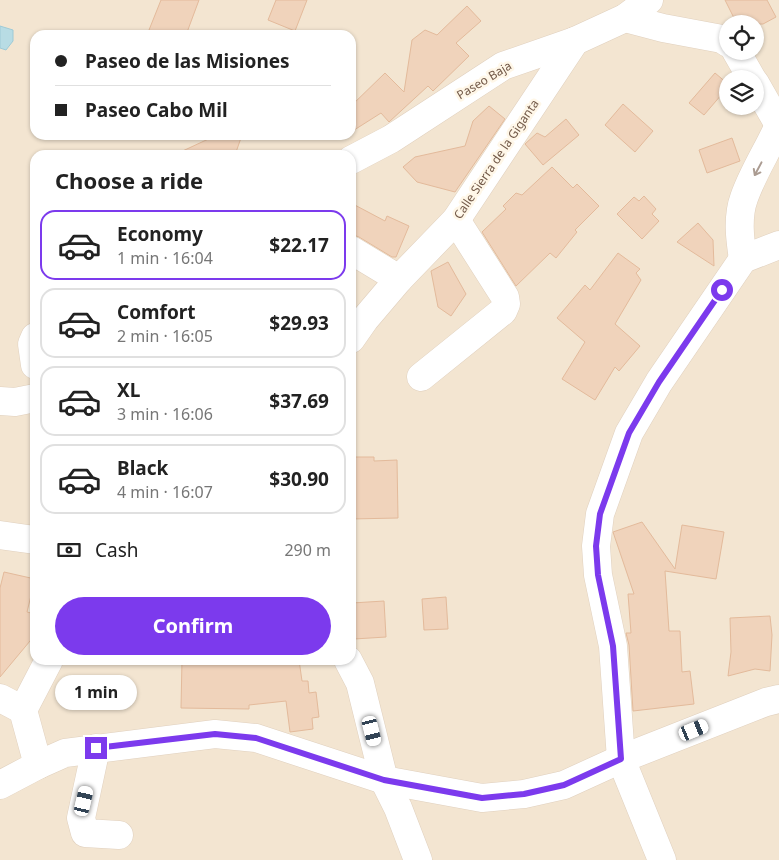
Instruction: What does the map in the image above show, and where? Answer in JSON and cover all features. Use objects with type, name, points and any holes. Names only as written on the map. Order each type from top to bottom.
[{"type":"street","name":"Paseo Baja","points":[[356,157],[391,139],[504,66],[575,41],[624,18],[649,0]]},
{"type":"street","points":[[624,18],[719,38]]},
{"type":"street","name":"Calle Sierra de la Giganta","points":[[356,332],[365,318],[399,279],[456,220],[575,41]]},
{"type":"street","points":[[743,259],[740,232],[743,199],[779,125],[764,99]]},
{"type":"street","points":[[421,377],[503,312],[506,304],[505,297],[456,220]]},
{"type":"street","points":[[662,860],[621,759],[613,646],[598,575],[596,546],[600,514],[629,433],[659,382],[743,259],[779,245]]},
{"type":"street","points":[[356,253],[399,279]]},
{"type":"street","points":[[0,401],[15,402],[30,399]]},
{"type":"street","points":[[0,535],[30,539]]},
{"type":"street","points":[[38,764],[12,704],[45,665]]},
{"type":"street","points":[[351,665],[360,682],[384,780],[398,808],[418,860]]},
{"type":"street","points":[[0,785],[38,764],[64,753],[215,734],[256,738],[384,780],[482,798],[524,794],[564,785],[621,759],[766,702],[779,699]]},
{"type":"street","points":[[96,748],[81,818],[85,833],[119,835]]},
{"type":"shaded area","points":[[0,0],[779,0],[779,860],[0,860]]},
{"type":"water","points":[[0,26],[13,30],[13,41],[6,50],[0,48]]},
{"type":"building","points":[[161,0],[199,0],[188,30],[149,30]]},
{"type":"building","points":[[276,0],[307,0],[295,30],[268,20]]},
{"type":"building","points":[[725,0],[767,0],[776,17],[764,23],[764,15],[732,15]]},
{"type":"building","points":[[467,6],[481,21],[456,43],[469,56],[433,91],[428,86],[389,122],[381,113],[356,129],[356,101],[385,73],[404,92],[412,40],[425,30],[437,35]]},
{"type":"building","points":[[715,73],[719,76],[719,98],[704,115],[689,103]]},
{"type":"building","points":[[623,104],[653,131],[635,152],[605,125]]},
{"type":"building","points":[[489,106],[505,119],[455,192],[417,182],[403,167],[415,157],[465,146],[473,121]]},
{"type":"building","points":[[566,119],[579,135],[543,165],[525,144],[537,133],[545,137]]},
{"type":"building","points":[[732,138],[740,161],[707,173],[699,150]]},
{"type":"building","points":[[206,140],[240,140],[237,150],[185,150]]},
{"type":"building","points":[[552,167],[573,188],[577,184],[599,206],[575,230],[577,232],[556,258],[550,253],[516,286],[482,232],[506,209],[503,206],[516,193],[522,195]]},
{"type":"building","points":[[644,196],[656,209],[652,214],[659,221],[642,239],[617,214],[634,197],[639,201]]},
{"type":"building","points":[[356,206],[385,221],[387,216],[409,226],[396,257],[392,257],[356,236]]},
{"type":"building","points":[[698,223],[713,240],[714,266],[677,242]]},
{"type":"building","points":[[618,253],[640,269],[636,273],[641,280],[615,324],[640,346],[619,371],[615,367],[595,400],[562,379],[585,342],[557,318],[585,285],[590,290]]},
{"type":"building","points":[[448,262],[466,294],[451,316],[438,307],[431,271]]},
{"type":"building","points":[[356,457],[374,457],[374,461],[397,460],[398,518],[356,519]]},
{"type":"building","points":[[642,522],[675,569],[682,525],[724,532],[716,579],[665,571],[669,631],[680,631],[682,672],[690,671],[694,704],[633,711],[629,645],[626,633],[631,633],[628,594],[634,594],[613,532]]},
{"type":"building","points":[[4,572],[30,578],[30,600],[27,612],[30,613],[30,641],[0,677],[0,588]]},
{"type":"building","points":[[446,597],[448,629],[424,630],[422,599]]},
{"type":"building","points":[[384,601],[386,637],[356,639],[356,603]]},
{"type":"building","points":[[770,616],[772,635],[770,671],[755,669],[728,676],[731,652],[730,618]]},
{"type":"building","points":[[182,665],[300,665],[302,681],[308,681],[309,693],[316,692],[319,717],[312,718],[313,729],[290,732],[286,701],[249,705],[249,709],[181,708]]},
{"type":"route","points":[[96,748],[215,734],[256,738],[293,748],[384,780],[482,798],[524,794],[564,785],[621,759],[613,646],[598,575],[596,546],[600,514],[629,433],[659,382],[722,290]]}]
